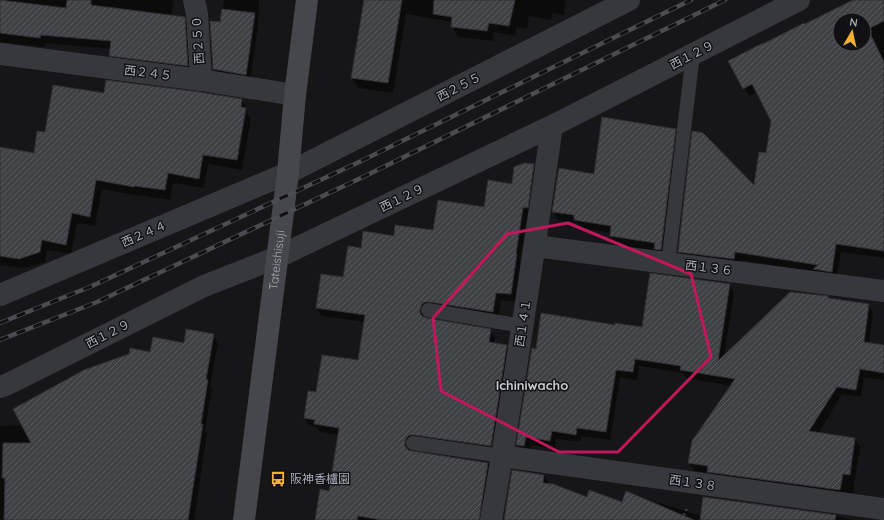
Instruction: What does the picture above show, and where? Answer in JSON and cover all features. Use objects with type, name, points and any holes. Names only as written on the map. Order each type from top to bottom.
[{"type":"street","name":"西２５０","points":[[194,0],[197,14],[201,80]]},
{"type":"street","name":"Tateishisuji","points":[[244,520],[278,258],[295,95],[307,0]]},
{"type":"street","name":"西２５５","points":[[288,173],[629,0]]},
{"type":"street","name":"西１２９","points":[[0,387],[204,286],[278,258],[552,126],[799,0]]},
{"type":"street","name":"西２４５","points":[[0,54],[201,80],[295,95]]},
{"type":"street","name":"西１４１","points":[[491,520],[535,246],[552,126]]},
{"type":"street","name":"西２４４","points":[[0,295],[288,173]]},
{"type":"street","name":"西１３６","points":[[535,246],[884,291]]},
{"type":"street","name":"西１３８","points":[[502,456],[884,509]]},
{"type":"lane","points":[[668,263],[693,54]]},
{"type":"lane","points":[[428,310],[522,326]]},
{"type":"lane","points":[[413,443],[502,456]]},
{"type":"highlighted area","points":[[568,223],[691,274],[711,357],[618,452],[559,452],[441,391],[433,318],[507,234]]},
{"type":"building","points":[[0,0],[66,8],[67,0],[91,0],[91,5],[185,17],[188,66],[109,56],[111,41],[41,35],[40,38],[0,33]]},
{"type":"building","points":[[364,0],[402,0],[388,83],[351,78]]},
{"type":"building","points":[[434,0],[515,0],[509,26],[489,23],[487,31],[451,27],[452,17],[433,14]]},
{"type":"building","points":[[853,0],[884,0],[884,21],[872,27],[872,12],[832,12],[832,52],[872,52],[872,37],[884,62],[884,251],[836,244],[832,272],[813,269],[818,265],[735,252],[734,259],[678,252],[692,131],[703,133],[754,185],[759,152],[766,153],[771,121],[752,84],[743,89],[728,61],[804,23],[805,24]]},
{"type":"building","points":[[222,9],[255,13],[246,75],[213,69],[210,21],[220,22]]},
{"type":"building","points":[[106,80],[242,99],[241,107],[246,108],[237,160],[203,155],[199,179],[168,173],[165,190],[134,187],[96,180],[90,217],[72,213],[66,245],[42,240],[40,252],[19,259],[0,256],[0,147],[34,153],[37,131],[45,132],[53,85],[104,93]]},
{"type":"building","points":[[602,117],[676,129],[661,250],[654,249],[655,243],[610,236],[611,226],[574,220],[574,215],[552,212],[559,168],[594,174]]},
{"type":"building","points":[[524,163],[534,164],[528,208],[523,208],[511,294],[496,293],[493,312],[429,302],[422,304],[420,309],[422,316],[427,318],[491,329],[489,342],[507,345],[491,446],[414,435],[407,437],[405,441],[405,446],[408,450],[488,463],[479,520],[382,520],[358,516],[357,520],[315,520],[320,489],[329,491],[339,428],[314,424],[315,420],[304,418],[308,391],[316,392],[322,355],[358,360],[365,315],[316,308],[321,274],[343,277],[348,246],[361,248],[363,231],[394,236],[395,225],[433,230],[438,200],[484,207],[488,180],[512,184],[514,167]]},
{"type":"building","points":[[650,273],[730,284],[718,361],[790,292],[828,296],[828,298],[869,304],[864,342],[884,345],[884,373],[860,369],[856,390],[837,387],[809,431],[855,438],[850,475],[843,474],[840,490],[707,472],[708,466],[688,463],[692,441],[735,379],[680,370],[681,366],[635,359],[633,372],[616,370],[606,432],[577,428],[576,435],[552,431],[550,441],[526,437],[524,446],[516,445],[532,348],[536,349],[541,313],[615,325],[615,323],[642,327]]},
{"type":"building","points":[[186,329],[214,334],[206,379],[208,380],[201,424],[203,424],[188,520],[4,520],[5,478],[2,478],[3,443],[31,443],[13,409],[84,370],[129,354],[130,348],[150,352],[153,337],[184,343]]},
{"type":"building","points":[[512,470],[544,475],[543,483],[553,484],[587,497],[589,490],[622,502],[626,491],[694,520],[504,520]]},
{"type":"building","points":[[703,497],[836,515],[835,520],[700,520]]},
{"type":"railway","points":[[0,323],[92,286],[357,163],[691,0]]},
{"type":"railway","points":[[0,340],[97,302],[363,177],[725,0]]},
{"type":"place","name":"阪神香櫨園","points":[[278,479]]},
{"type":"district","name":"Ichiniwacho","points":[[532,385]]}]
